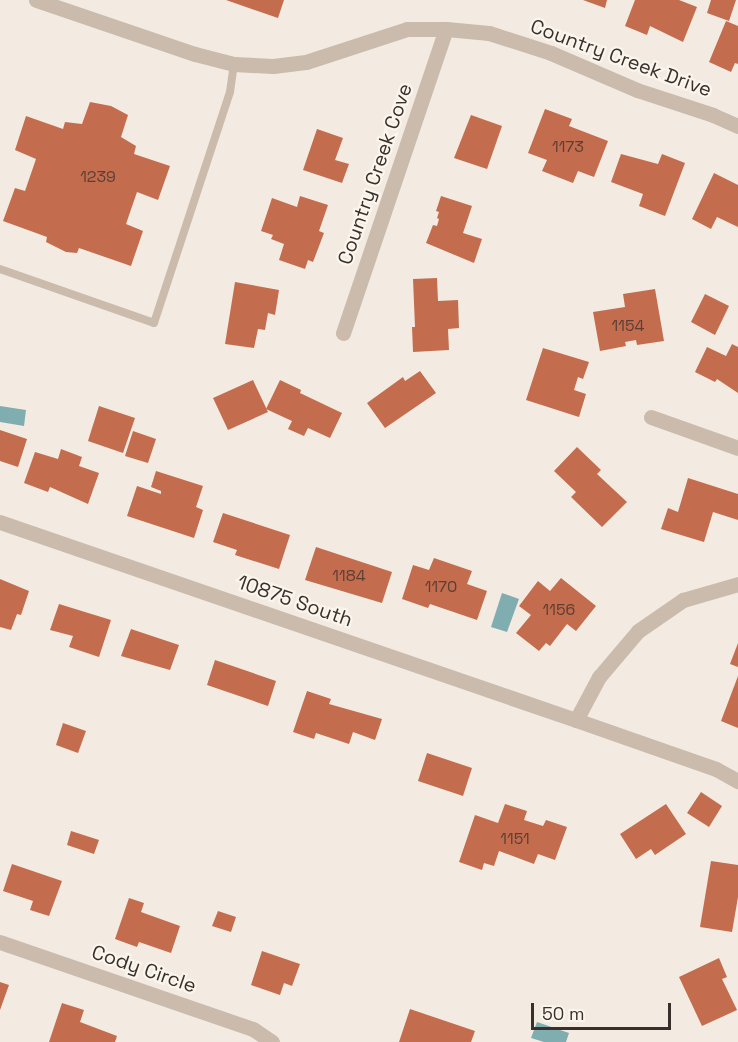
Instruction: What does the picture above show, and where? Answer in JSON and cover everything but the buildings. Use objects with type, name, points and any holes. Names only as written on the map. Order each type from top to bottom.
[{"type":"street","name":"Country Creek Drive","points":[[36,0],[195,54],[234,64],[273,66],[306,62],[406,29],[446,29],[489,33],[519,42],[637,90],[713,115],[738,126]]},
{"type":"street","name":"Country Creek Cove","points":[[343,333],[446,29]]},
{"type":"street","points":[[651,417],[738,448]]},
{"type":"street","name":"10875 South","points":[[0,522],[716,769],[738,781]]},
{"type":"street","points":[[576,720],[599,677],[638,631],[683,600],[738,584]]},
{"type":"street","name":"Cody Circle","points":[[0,942],[252,1029],[272,1042]]},
{"type":"lane","points":[[0,269],[154,323],[230,92],[234,64]]},
{"type":"water","points":[[0,406],[26,410],[24,426],[0,422]]},
{"type":"water","points":[[502,593],[519,599],[507,632],[491,627]]},
{"type":"water","points":[[537,1022],[569,1033],[566,1042],[544,1042],[531,1038]]}]
